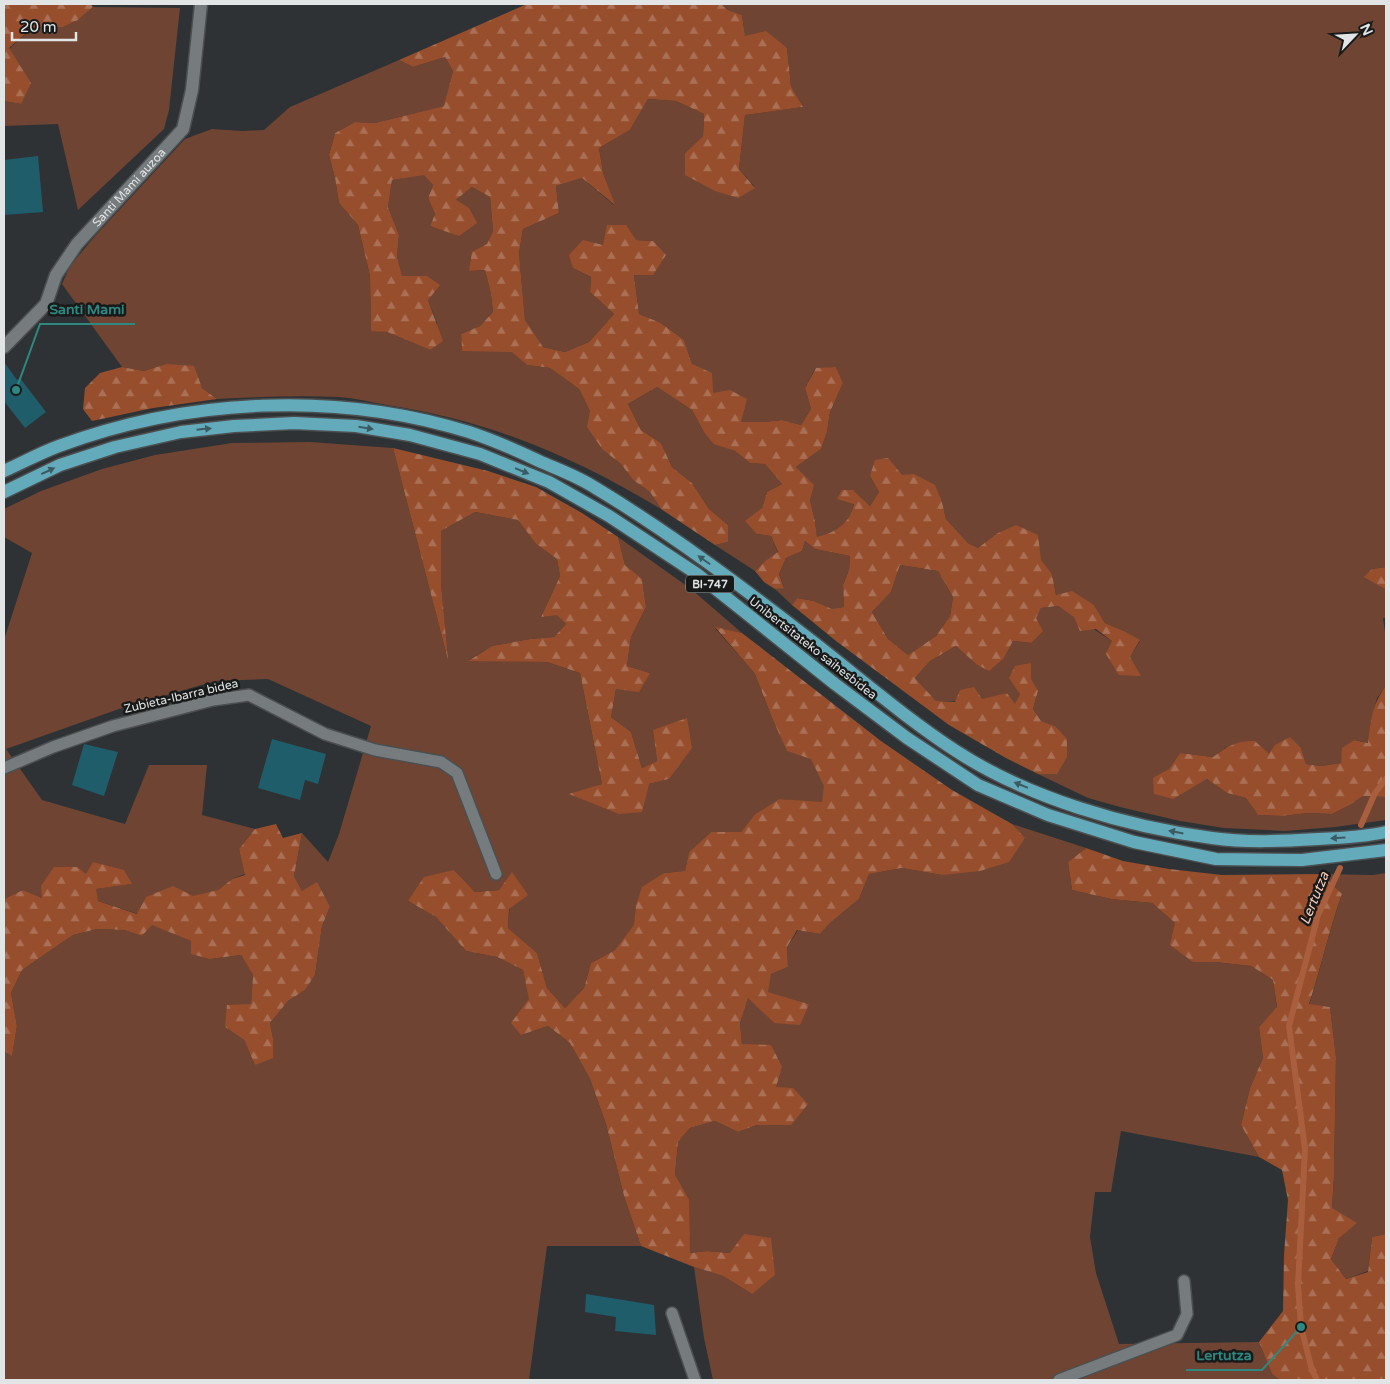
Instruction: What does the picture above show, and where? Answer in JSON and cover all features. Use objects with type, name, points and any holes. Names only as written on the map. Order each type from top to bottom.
[{"type":"main road","name":"Unibertsitateko saihesbidea","points":[[4,471],[58,446],[123,426],[203,410],[271,405],[334,406],[397,415],[466,431],[500,443],[591,484],[732,580],[916,724],[958,752],[1003,778],[1080,809],[1141,825],[1214,839],[1270,842],[1367,836],[1386,832]]},
{"type":"main road","name":"Unibertsitateko saihesbidea","points":[[4,492],[60,465],[115,447],[181,432],[294,422],[356,426],[410,435],[480,454],[498,461],[549,482],[609,516],[697,574],[835,684],[907,738],[978,785],[1048,815],[1134,842],[1216,859],[1302,860],[1386,850]]},
{"type":"street","name":"Santi Mami auzoa","points":[[4,346],[46,304],[56,275],[77,244],[183,129],[192,90],[201,4]]},
{"type":"lane","name":"Zubieta-Ibarra bidea","points":[[4,768],[53,747],[113,726],[213,700],[249,695],[325,734],[375,750],[441,762],[457,774],[496,874]]},
{"type":"lane","points":[[1059,1380],[1177,1335],[1187,1314],[1184,1281]]},
{"type":"lane","points":[[672,1313],[694,1380]]},
{"type":"shaded area","points":[[721,4],[1386,4],[1386,567],[1372,569],[1382,588],[1386,588],[1386,618],[1383,618],[1386,639],[1386,686],[1377,698],[1371,721],[1369,743],[1354,740],[1343,748],[1341,763],[1321,766],[1306,764],[1301,748],[1269,755],[1255,741],[1225,748],[1213,757],[1180,753],[1169,769],[1191,788],[1207,779],[1227,793],[1246,798],[1258,815],[1332,814],[1363,796],[1386,797],[1386,820],[1285,831],[1224,828],[1180,821],[1124,808],[1088,798],[1038,774],[1057,774],[1055,726],[1041,721],[1033,709],[1038,691],[1020,694],[1015,705],[1007,693],[990,698],[936,701],[915,678],[930,661],[956,646],[976,664],[1004,658],[1013,641],[1031,643],[1035,618],[1041,608],[1058,606],[1112,641],[1130,657],[1140,641],[1124,631],[1105,623],[1094,605],[1056,595],[1052,574],[1041,561],[996,534],[978,548],[968,543],[946,519],[942,502],[902,475],[870,476],[879,492],[870,506],[853,490],[853,508],[850,518],[837,529],[817,538],[810,500],[813,485],[796,467],[821,449],[827,432],[830,412],[843,383],[836,367],[815,369],[805,388],[811,409],[801,425],[782,420],[741,422],[713,394],[692,364],[684,340],[661,323],[639,314],[634,275],[653,241],[636,240],[603,245],[573,268],[591,277],[590,292],[614,314],[589,342],[565,352],[543,347],[525,321],[519,253],[523,229],[559,213],[556,186],[582,178],[614,205],[603,173],[599,148],[630,130],[648,99],[676,101],[704,114],[703,136],[685,153],[755,187],[739,169],[745,115],[803,107],[791,86],[787,48],[745,36],[742,15],[728,10]]},
{"type":"shaded area","points":[[93,7],[180,8],[169,110],[164,129],[78,210],[58,124],[4,126],[4,101],[21,104],[9,49],[33,27],[63,27],[78,20]]},
{"type":"shaded area","points":[[445,57],[453,71],[445,106],[375,123],[355,122],[335,133],[329,155],[339,203],[358,225],[370,276],[371,330],[387,332],[430,350],[437,323],[428,300],[427,276],[402,277],[397,256],[399,235],[388,207],[392,180],[424,174],[433,185],[428,198],[435,214],[430,226],[443,230],[456,200],[472,187],[490,197],[493,231],[487,245],[469,271],[485,270],[493,312],[480,326],[461,334],[462,351],[512,351],[527,365],[550,368],[579,389],[590,411],[603,450],[621,464],[633,480],[650,492],[661,509],[563,457],[496,431],[461,421],[363,400],[323,396],[217,399],[166,364],[144,371],[122,367],[62,284],[70,266],[95,236],[185,139],[212,129],[264,130],[290,107],[399,60],[413,67]]},
{"type":"shaded area","points":[[657,387],[692,410],[705,434],[714,443],[735,451],[750,463],[765,464],[782,484],[767,492],[757,534],[771,536],[778,553],[765,561],[755,571],[715,545],[728,542],[728,525],[709,509],[692,483],[672,467],[661,443],[641,430],[628,404]]},
{"type":"shaded area","points":[[310,442],[393,448],[447,656],[441,583],[441,531],[475,512],[518,520],[536,544],[557,559],[560,576],[541,617],[557,614],[566,624],[554,637],[492,646],[469,660],[547,662],[580,673],[602,784],[570,795],[649,784],[669,779],[653,730],[657,761],[642,768],[631,732],[611,717],[616,689],[650,673],[627,666],[631,637],[646,607],[642,580],[625,565],[618,537],[691,589],[742,633],[715,628],[755,674],[787,750],[811,758],[825,786],[822,803],[779,799],[755,814],[741,832],[711,832],[689,852],[685,871],[664,873],[636,905],[635,925],[615,950],[591,963],[584,988],[565,1008],[547,988],[537,953],[508,928],[512,873],[499,890],[475,892],[454,870],[408,901],[436,917],[466,951],[497,957],[523,970],[530,999],[521,1035],[548,1026],[570,1043],[590,1079],[606,1124],[624,1196],[641,1246],[547,1246],[529,1380],[4,1380],[4,1051],[12,1055],[17,1026],[11,993],[22,970],[73,935],[97,929],[124,930],[142,936],[152,924],[191,941],[210,959],[241,955],[253,975],[251,1005],[225,1027],[244,1040],[255,1065],[273,1038],[270,1023],[288,1001],[305,990],[315,975],[322,926],[330,907],[302,891],[294,876],[302,833],[328,862],[339,834],[371,726],[268,679],[215,681],[119,709],[6,749],[42,800],[125,824],[149,765],[207,765],[202,815],[255,829],[239,849],[245,874],[232,879],[218,890],[138,914],[98,901],[95,889],[131,884],[86,875],[42,898],[23,890],[4,899],[4,640],[32,553],[4,537],[4,509],[41,491],[102,469],[155,455],[232,443]]},
{"type":"shaded area","points":[[805,541],[815,549],[850,556],[849,570],[843,585],[844,607],[832,609],[814,601],[797,598],[792,605],[775,589],[784,587],[779,574],[786,558],[802,551]]},
{"type":"shaded area","points":[[900,565],[938,571],[953,597],[950,616],[936,636],[908,655],[888,639],[872,612],[891,592]]},
{"type":"shaded area","points":[[1012,824],[1086,848],[1068,862],[1072,890],[1111,899],[1152,903],[1175,923],[1193,962],[1215,962],[1251,966],[1273,980],[1277,1008],[1259,1027],[1263,1058],[1250,1088],[1241,1125],[1259,1157],[1121,1131],[1111,1192],[1095,1192],[1090,1237],[1096,1273],[1119,1344],[1259,1342],[1272,1374],[1280,1380],[713,1380],[704,1338],[694,1267],[723,1276],[752,1294],[730,1253],[707,1251],[690,1253],[688,1230],[675,1175],[678,1142],[690,1128],[715,1121],[738,1132],[757,1125],[791,1125],[776,1087],[742,1044],[740,1023],[748,997],[774,1023],[809,1004],[767,992],[771,974],[788,967],[787,947],[798,930],[820,934],[830,923],[859,899],[869,874],[902,868],[942,875],[1025,839]]},
{"type":"shaded area","points":[[1386,873],[1386,1234],[1372,1237],[1368,1271],[1346,1279],[1331,1259],[1339,1238],[1332,1208],[1336,1057],[1330,1007],[1309,1005],[1342,894],[1322,874],[1373,875]]},
{"type":"green space","points":[[4,4],[91,4],[93,7],[78,20],[63,27],[33,27],[9,48],[31,83],[21,104],[4,101]]},
{"type":"green space","points":[[527,4],[721,4],[728,10],[742,15],[745,36],[766,31],[787,48],[791,86],[803,107],[745,115],[739,169],[755,188],[738,198],[715,191],[685,175],[685,153],[703,136],[704,114],[676,101],[648,99],[630,130],[599,148],[603,173],[615,205],[582,178],[556,186],[559,213],[523,229],[519,253],[525,320],[543,347],[565,352],[589,342],[614,314],[590,292],[591,277],[573,268],[569,255],[583,240],[603,245],[607,225],[626,225],[636,240],[653,241],[666,255],[653,275],[634,275],[639,314],[661,323],[684,340],[692,364],[712,373],[713,393],[730,390],[747,399],[741,422],[782,420],[801,425],[811,409],[805,388],[816,368],[836,367],[843,383],[830,412],[827,432],[821,449],[796,467],[814,485],[810,500],[817,537],[835,530],[849,517],[854,504],[837,499],[842,490],[853,490],[870,506],[879,492],[870,476],[875,460],[888,458],[902,475],[914,474],[935,485],[946,519],[968,543],[978,548],[996,534],[1016,525],[1038,535],[1041,560],[1052,574],[1056,595],[1072,591],[1094,605],[1105,623],[1140,640],[1130,657],[1141,676],[1119,675],[1106,654],[1112,641],[1096,629],[1080,631],[1074,617],[1058,606],[1041,608],[1036,618],[1043,631],[1031,643],[1013,641],[1004,658],[989,671],[976,664],[956,646],[930,661],[915,678],[936,701],[955,702],[960,690],[974,687],[982,699],[1007,693],[1015,704],[1020,694],[1009,678],[1015,666],[1031,663],[1031,679],[1038,691],[1033,709],[1041,721],[1055,726],[1067,739],[1067,757],[1057,774],[1038,774],[949,725],[836,641],[792,605],[797,598],[814,601],[832,609],[844,607],[843,585],[849,570],[850,556],[815,549],[805,541],[802,551],[786,558],[779,574],[784,588],[775,589],[764,582],[755,571],[778,552],[771,536],[757,534],[745,521],[762,508],[767,492],[782,484],[765,464],[750,463],[735,451],[714,444],[705,434],[692,410],[657,387],[628,404],[641,430],[661,443],[672,467],[692,483],[709,509],[728,525],[728,542],[715,545],[661,509],[650,492],[633,480],[621,464],[603,450],[587,427],[590,411],[579,389],[550,368],[527,365],[512,352],[462,351],[461,334],[480,326],[493,312],[485,270],[469,271],[472,252],[487,244],[493,231],[490,197],[472,187],[456,200],[469,208],[477,223],[459,236],[430,226],[435,214],[428,198],[433,185],[424,175],[392,180],[388,207],[399,235],[397,256],[402,276],[427,276],[440,285],[428,300],[443,341],[430,350],[387,332],[371,331],[370,276],[358,225],[339,203],[329,155],[335,133],[355,122],[375,123],[444,106],[453,71],[445,57],[413,67],[399,60]],"holes":[[[900,565],[938,571],[953,597],[950,616],[936,636],[908,655],[888,639],[872,612],[891,592]]]},
{"type":"green space","points":[[166,364],[194,366],[202,388],[217,399],[153,408],[92,421],[83,409],[85,388],[100,373],[122,367],[144,371]]},
{"type":"green space","points":[[393,448],[488,471],[536,487],[582,513],[618,537],[625,565],[642,579],[646,607],[631,637],[627,666],[650,673],[639,692],[616,689],[611,717],[631,732],[642,768],[657,761],[653,730],[687,718],[692,748],[669,779],[649,784],[642,812],[619,814],[569,794],[602,784],[580,673],[547,662],[468,661],[492,646],[554,637],[566,624],[557,615],[541,617],[560,576],[557,559],[536,544],[518,520],[475,512],[441,531],[441,583],[448,660]]},
{"type":"green space","points":[[1386,567],[1386,588],[1364,577],[1372,569]]},
{"type":"green space","points":[[715,627],[742,633],[881,741],[952,790],[1012,824],[1025,838],[1009,862],[980,871],[942,875],[902,868],[869,874],[859,899],[830,923],[820,934],[797,930],[787,947],[788,967],[771,974],[768,992],[809,1004],[800,1025],[774,1023],[748,998],[740,1023],[742,1044],[771,1045],[782,1067],[776,1087],[793,1088],[808,1104],[791,1125],[757,1125],[738,1132],[715,1121],[690,1128],[678,1142],[675,1175],[689,1200],[690,1253],[707,1251],[730,1253],[744,1234],[771,1238],[775,1275],[752,1294],[723,1276],[694,1267],[641,1246],[624,1196],[606,1124],[590,1079],[570,1043],[548,1026],[521,1035],[511,1023],[529,999],[523,970],[497,957],[466,951],[436,917],[408,901],[424,877],[454,870],[475,892],[499,890],[512,872],[528,895],[509,909],[508,928],[537,953],[547,988],[565,1008],[584,988],[591,963],[615,950],[634,925],[636,905],[642,887],[664,873],[685,871],[689,852],[711,832],[741,832],[755,814],[779,799],[822,802],[824,786],[811,759],[787,751],[755,674]]},
{"type":"green space","points":[[1386,686],[1386,797],[1363,796],[1332,814],[1308,813],[1282,816],[1258,815],[1246,798],[1227,793],[1207,779],[1173,799],[1154,794],[1153,778],[1169,769],[1180,753],[1213,757],[1228,747],[1242,742],[1255,741],[1269,754],[1275,745],[1290,737],[1301,748],[1306,764],[1321,766],[1341,763],[1342,748],[1354,740],[1368,743],[1375,706]]},
{"type":"green space","points":[[276,824],[283,838],[302,833],[294,876],[302,891],[317,882],[330,907],[322,926],[315,975],[305,990],[288,1001],[270,1023],[273,1038],[273,1058],[255,1065],[244,1040],[225,1027],[227,1005],[251,1004],[253,975],[241,955],[210,959],[191,954],[191,941],[152,925],[142,936],[124,930],[97,929],[73,935],[22,970],[11,993],[17,1026],[12,1056],[4,1051],[4,899],[23,890],[42,898],[41,886],[54,867],[77,867],[86,874],[93,862],[124,870],[132,884],[96,889],[98,901],[137,914],[146,897],[173,886],[193,896],[218,890],[232,879],[245,875],[239,849],[255,829]]},
{"type":"green space","points":[[1086,848],[1123,861],[1222,875],[1322,874],[1342,894],[1309,1004],[1330,1007],[1336,1057],[1332,1208],[1357,1223],[1339,1238],[1331,1259],[1346,1279],[1368,1272],[1372,1237],[1386,1234],[1386,1380],[1280,1380],[1272,1374],[1259,1342],[1283,1311],[1284,1255],[1288,1200],[1282,1170],[1259,1157],[1241,1125],[1250,1088],[1263,1058],[1259,1027],[1277,1007],[1273,980],[1251,966],[1215,962],[1193,962],[1170,945],[1175,923],[1152,903],[1111,899],[1072,890],[1068,862]]},
{"type":"building","points":[[38,156],[43,212],[4,215],[4,160]]},
{"type":"building","points":[[4,362],[17,380],[20,378],[46,412],[25,428],[4,401]]},
{"type":"building","points":[[272,739],[326,754],[318,784],[305,780],[300,800],[258,788]]},
{"type":"building","points":[[84,744],[118,752],[104,796],[72,785]]},
{"type":"building","points":[[586,1294],[654,1305],[656,1335],[615,1331],[616,1317],[585,1312]]},
{"type":"waterway","name":"Lertutza","points":[[1361,825],[1375,793],[1386,779]]},
{"type":"waterway","name":"Lertutza","points":[[1317,1380],[1312,1370],[1301,1327],[1298,1285],[1305,1149],[1289,1026],[1318,915],[1340,868]]},
{"type":"place","name":"Santi Mami","points":[[16,390]]},
{"type":"place","name":"Lertutza","points":[[1301,1327]]}]
